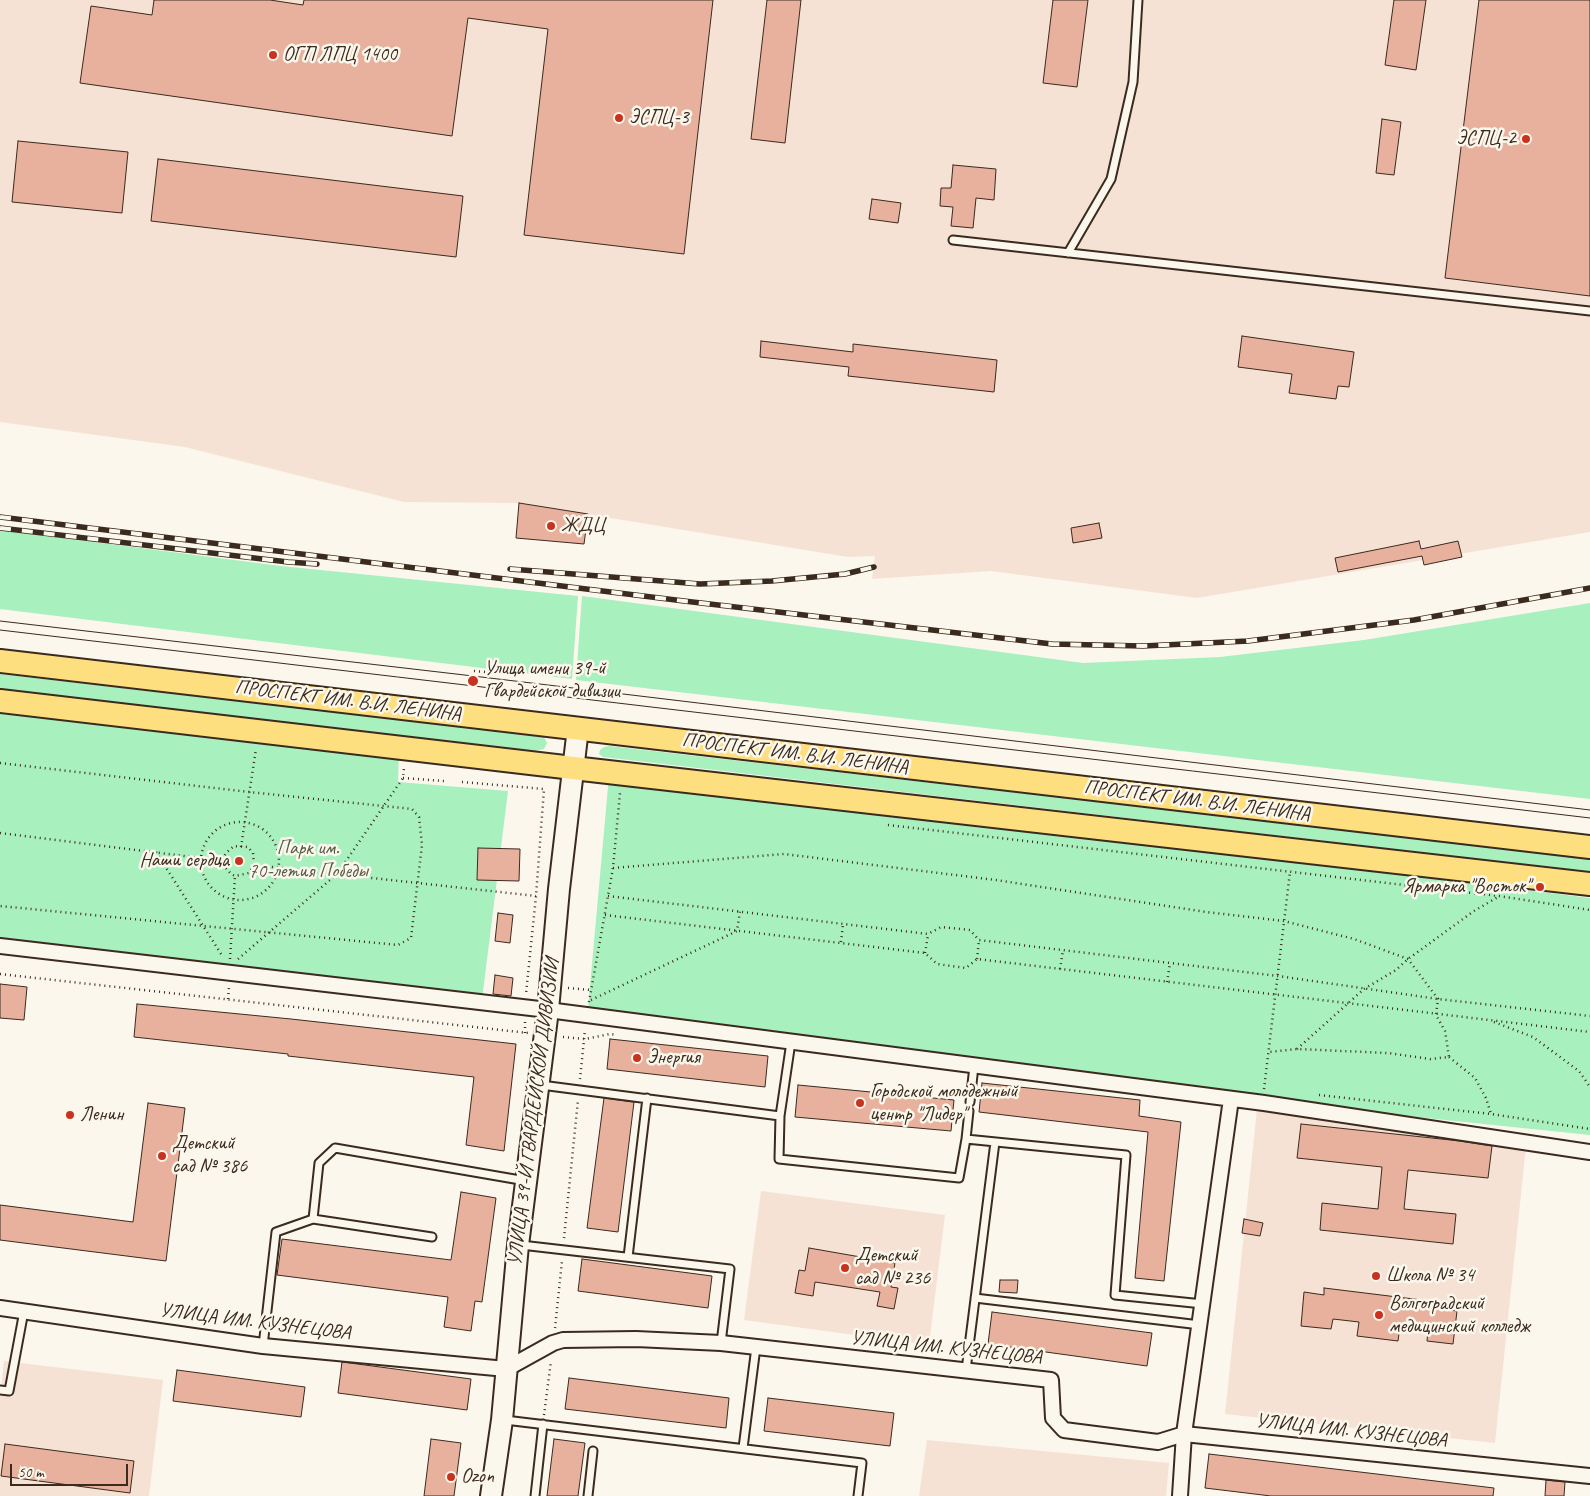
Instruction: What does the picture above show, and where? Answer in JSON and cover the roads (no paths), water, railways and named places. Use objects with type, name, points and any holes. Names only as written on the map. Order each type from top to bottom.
[{"type":"main road","name":"ПРОСПЕКТ ИМ. В.И. ЛЕНИНА","points":[[0,661],[1590,847]]},
{"type":"main road","name":"ПРОСПЕКТ ИМ. В.И. ЛЕНИНА","points":[[0,701],[1590,884]]},
{"type":"main road","name":"УЛИЦА 39-Й ГВАРДЕЙСКОЙ ДИВИЗИИ","points":[[491,1496],[502,1420],[518,1244],[548,1010],[559,889],[578,728]]},
{"type":"street","points":[[0,946],[587,1015],[1231,1099],[1590,1152]]},
{"type":"street","points":[[1180,1496],[1184,1434],[1231,1099]]},
{"type":"street","name":"УЛИЦА ИМ. КУЗНЕЦОВА","points":[[0,1308],[263,1346],[506,1369],[553,1343],[563,1340],[721,1343],[1051,1380],[1053,1418],[1064,1430],[1158,1442],[1184,1434],[1590,1476]]},
{"type":"lane","points":[[1068,253],[1111,179],[1133,82],[1138,0]]},
{"type":"lane","points":[[953,240],[1590,311]]},
{"type":"lane","points":[[790,1042],[780,1116],[779,1159],[959,1178],[969,1111]]},
{"type":"lane","points":[[970,1102],[974,1066]]},
{"type":"lane","points":[[538,1084],[780,1116]]},
{"type":"lane","points":[[628,1257],[647,1098]]},
{"type":"lane","points":[[966,1138],[1126,1155],[1115,1295],[1202,1304]]},
{"type":"lane","points":[[966,1370],[995,1142]]},
{"type":"lane","points":[[313,1219],[319,1162],[335,1148],[526,1181]]},
{"type":"lane","points":[[263,1346],[276,1232],[313,1219],[432,1237]]},
{"type":"lane","points":[[518,1244],[730,1269],[721,1343]]},
{"type":"lane","points":[[975,1298],[1200,1325]]},
{"type":"lane","points":[[0,1390],[9,1391],[24,1311]]},
{"type":"lane","points":[[743,1448],[756,1347]]},
{"type":"lane","points":[[502,1420],[862,1463],[858,1496]]},
{"type":"lane","points":[[535,1496],[543,1424]]},
{"type":"lane","points":[[588,1496],[594,1450]]},
{"type":"tram line","points":[[0,621],[1590,810]]},
{"type":"tram line","points":[[0,630],[1590,818]]},
{"type":"railway","points":[[0,517],[1052,644],[1143,646],[1248,641],[1414,620],[1590,588]]},
{"type":"railway","points":[[0,528],[317,564]]},
{"type":"railway","points":[[510,569],[700,584],[772,581],[845,574],[874,567]]},
{"type":"place","name":"ОГП ЛПЦ 1400","points":[[273,55]]},
{"type":"place","name":"ЭСПЦ-3","points":[[619,118]]},
{"type":"place","name":"ЭСПЦ-2","points":[[1526,139]]},
{"type":"place","name":"ЖДЦ","points":[[551,526]]},
{"type":"place","name":"Улица имени 39-й Гвардейской дивизии","points":[[473,681]]},
{"type":"place","name":"Наши сердца","points":[[239,861]]},
{"type":"place","name":"Ярмарка \"Восток\"","points":[[1540,887]]},
{"type":"place","name":"Энергия","points":[[637,1058]]},
{"type":"place","name":"Городской молодежный центр \"Лидер\"","points":[[860,1103]]},
{"type":"place","name":"Ленин","points":[[70,1115]]},
{"type":"place","name":"Детский сад № 386","points":[[162,1156]]},
{"type":"place","name":"Детский сад № 236","points":[[845,1268]]},
{"type":"place","name":"Школа № 34","points":[[1376,1276]]},
{"type":"place","name":"Волгоградский медицинский колледж","points":[[1379,1315]]},
{"type":"place","name":"Ozon","points":[[451,1477]]},
{"type":"park label","name":"Парк им. 70-летия Победы","points":[[308,860]]}]
